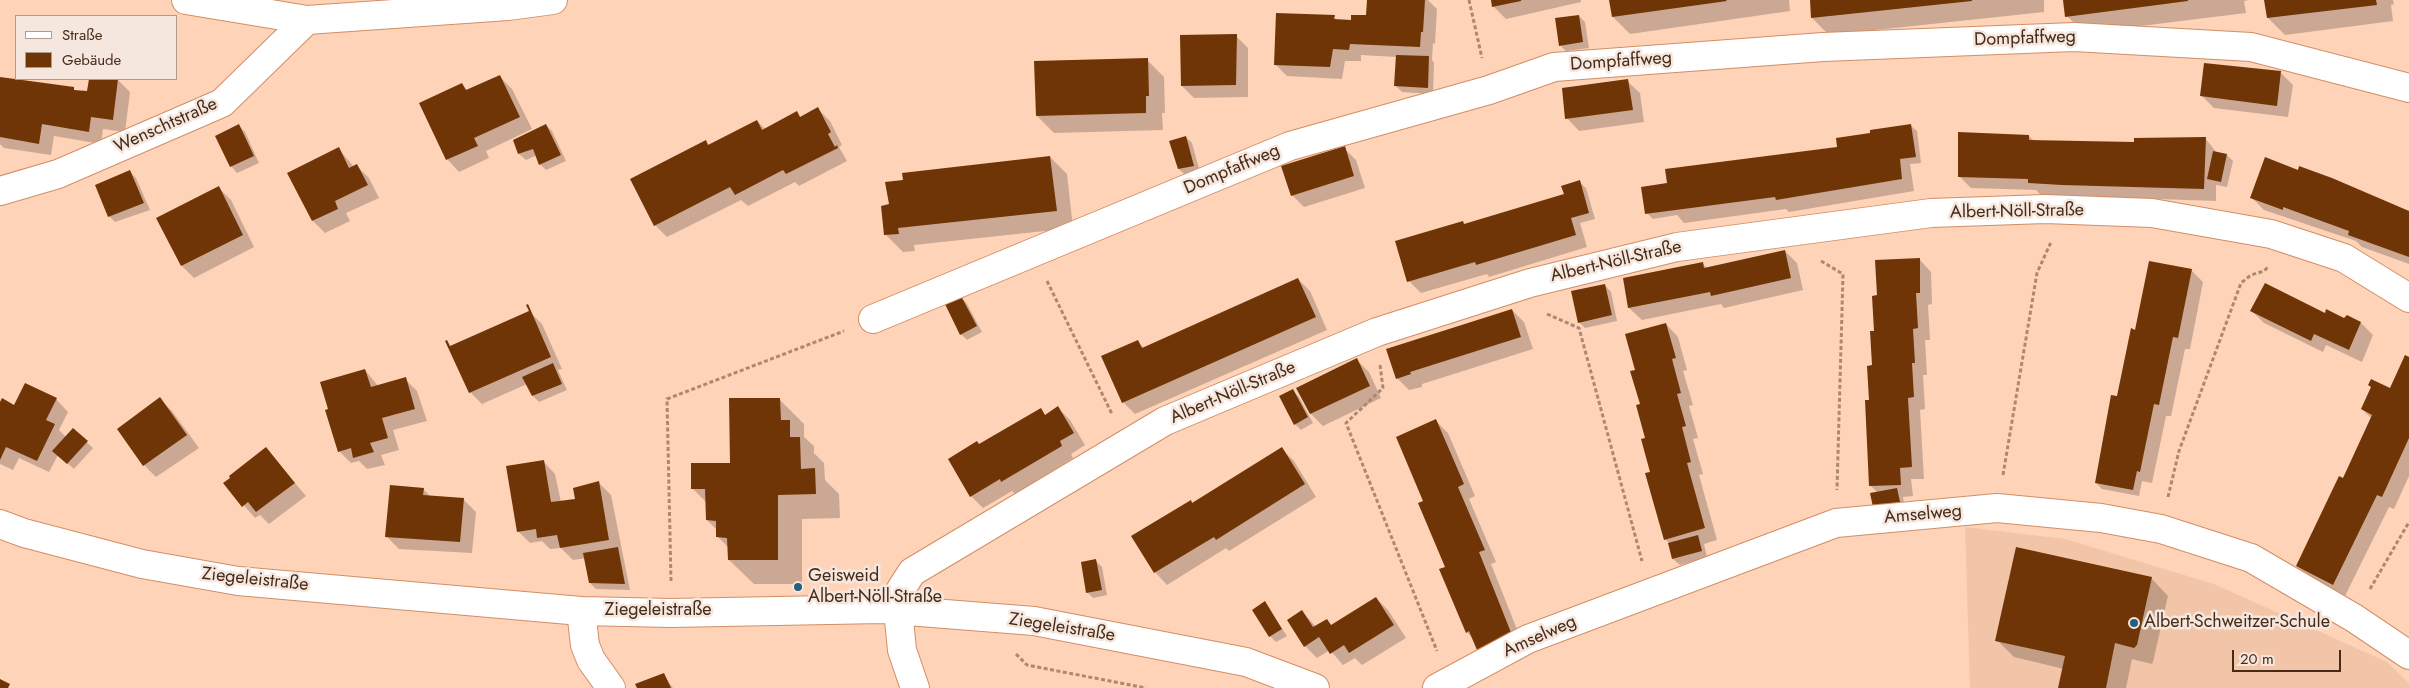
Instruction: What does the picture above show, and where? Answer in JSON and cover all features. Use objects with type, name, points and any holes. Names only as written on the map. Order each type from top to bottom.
[{"type":"street","points":[[186,0],[307,20],[553,0]]},
{"type":"street","name":"Wenschtstraße","points":[[0,191],[58,174],[222,103],[307,20]]},
{"type":"street","name":"Dompfaffweg","points":[[873,319],[1290,146],[1489,90],[1554,67],[1823,47],[2074,37],[2251,47],[2409,88]]},
{"type":"street","name":"Albert-Nöll-Straße","points":[[914,688],[902,650],[898,610],[901,589],[912,572],[1165,421],[1377,332],[1530,283],[1677,247],[1931,213],[2045,209],[2152,213],[2270,234],[2344,258],[2409,298]]},
{"type":"street","name":"Amselweg","points":[[1443,685],[1528,639],[1836,523],[1998,508],[2101,518],[2160,529],[2251,558],[2354,618],[2409,655]]},
{"type":"street","name":"Ziegeleistraße","points":[[0,524],[24,533],[142,564],[238,580],[581,611],[672,613],[798,609],[898,610],[1034,621],[1246,662],[1315,688]]},
{"type":"street","points":[[581,611],[588,653],[611,688]]},
{"type":"path","points":[[1469,0],[1489,90]]},
{"type":"path","points":[[1998,508],[2037,272],[2049,247]]},
{"type":"path","points":[[1033,252],[1126,444]]},
{"type":"path","points":[[1820,260],[1843,274],[1836,523]]},
{"type":"path","points":[[2160,529],[2178,451],[2241,283],[2251,274],[2264,271]]},
{"type":"path","points":[[1546,314],[1579,328],[1651,592]]},
{"type":"path","points":[[672,613],[667,399],[873,319]]},
{"type":"path","points":[[1377,332],[1383,388],[1346,423],[1443,685]]},
{"type":"path","points":[[2354,618],[2409,522]]},
{"type":"path","points":[[981,617],[1027,665],[1146,688]]},
{"type":"shaded area","name":"Albert-Schweitzer-Schule","points":[[1965,527],[2065,539],[2214,584],[2387,662],[2409,683],[2409,688],[1970,688]]},
{"type":"building","points":[[1367,0],[1425,0],[1420,47],[1350,44],[1349,50],[1333,49],[1330,67],[1274,65],[1276,13],[1335,15],[1334,19],[1351,20],[1351,15],[1366,15]]},
{"type":"building","points":[[1491,0],[1521,0],[1521,1],[1492,7]]},
{"type":"building","points":[[1609,0],[1726,0],[1727,1],[1612,17]]},
{"type":"building","points":[[1810,0],[1972,0],[1972,1],[1811,18]]},
{"type":"building","points":[[2063,0],[2188,0],[2188,1],[2065,17]]},
{"type":"building","points":[[2264,0],[2376,0],[2377,5],[2267,18]]},
{"type":"building","points":[[1579,15],[1583,42],[1559,46],[1555,18]]},
{"type":"building","points":[[1237,34],[1236,85],[1181,86],[1180,35]]},
{"type":"building","points":[[1396,55],[1429,56],[1428,88],[1394,86]]},
{"type":"building","points":[[1148,58],[1149,96],[1146,96],[1146,113],[1036,116],[1034,61]]},
{"type":"building","points":[[2204,63],[2281,71],[2277,106],[2200,96]]},
{"type":"building","points":[[500,75],[520,117],[474,138],[478,146],[446,160],[419,103],[462,83],[466,90]]},
{"type":"building","points":[[0,77],[74,87],[74,90],[87,91],[89,80],[118,80],[113,120],[91,117],[89,132],[42,124],[39,144],[0,137]]},
{"type":"building","points":[[1628,79],[1633,110],[1565,119],[1562,88]]},
{"type":"building","points":[[818,107],[831,132],[828,134],[835,147],[837,145],[838,148],[786,174],[783,170],[735,195],[730,187],[654,226],[630,179],[706,140],[708,145],[757,120],[762,130],[797,111],[800,117]]},
{"type":"building","points":[[239,124],[254,156],[230,167],[215,136]]},
{"type":"building","points":[[546,124],[561,155],[539,165],[533,149],[518,154],[513,140]]},
{"type":"building","points":[[1911,124],[1916,157],[1900,159],[1902,179],[1776,200],[1775,197],[1645,214],[1641,187],[1667,183],[1665,169],[1837,147],[1836,138],[1870,133],[1870,130]]},
{"type":"building","points":[[1958,132],[2029,135],[2029,140],[2134,142],[2134,138],[2206,137],[2204,189],[2062,185],[2028,183],[2028,179],[1958,177]]},
{"type":"building","points":[[1186,136],[1194,166],[1178,169],[1169,141]]},
{"type":"building","points":[[1345,146],[1354,176],[1291,196],[1281,166]]},
{"type":"building","points":[[339,147],[349,168],[357,164],[368,185],[335,201],[338,209],[312,221],[287,173]]},
{"type":"building","points":[[2213,151],[2227,154],[2221,182],[2207,179]]},
{"type":"building","points":[[1050,156],[1057,211],[898,228],[899,234],[884,235],[881,206],[889,204],[885,182],[903,180],[902,173]]},
{"type":"building","points":[[2265,157],[2298,170],[2299,166],[2332,178],[2409,211],[2409,257],[2348,235],[2349,231],[2283,207],[2283,210],[2250,198]]},
{"type":"building","points":[[130,170],[144,203],[108,217],[95,185]]},
{"type":"building","points":[[1580,180],[1589,213],[1571,218],[1576,235],[1476,265],[1475,262],[1407,282],[1395,241],[1463,221],[1464,224],[1564,194],[1561,186]]},
{"type":"building","points":[[219,186],[243,235],[181,266],[156,218]]},
{"type":"building","points":[[1785,250],[1791,278],[1711,296],[1710,292],[1628,308],[1623,278],[1703,262],[1704,268]]},
{"type":"building","points":[[1920,258],[1920,293],[1916,293],[1918,328],[1913,329],[1914,397],[1908,398],[1912,467],[1900,468],[1901,485],[1869,486],[1865,400],[1869,400],[1867,366],[1872,365],[1870,331],[1874,331],[1872,296],[1877,295],[1875,260]]},
{"type":"building","points":[[2149,261],[2192,269],[2178,338],[2173,337],[2159,405],[2154,404],[2140,472],[2137,471],[2133,490],[2095,483],[2111,395],[2117,396],[2131,328],[2135,330]]},
{"type":"building","points":[[1298,278],[1316,317],[1122,403],[1101,356],[1138,340],[1142,348]]},
{"type":"building","points":[[2265,283],[2325,313],[2326,309],[2344,318],[2347,315],[2361,322],[2349,350],[2314,334],[2311,341],[2250,311]]},
{"type":"building","points":[[1605,284],[1612,315],[1578,323],[1571,291]]},
{"type":"building","points":[[961,296],[977,326],[960,335],[945,304]]},
{"type":"building","points":[[528,304],[551,357],[469,393],[445,341],[447,340],[450,346],[529,311],[526,305]]},
{"type":"building","points":[[1512,309],[1521,337],[1410,372],[1411,374],[1396,379],[1386,349]]},
{"type":"building","points":[[1666,323],[1676,358],[1672,359],[1681,393],[1677,394],[1686,426],[1682,427],[1691,462],[1687,463],[1705,528],[1664,540],[1645,473],[1650,472],[1641,439],[1645,438],[1636,405],[1640,404],[1630,371],[1635,370],[1625,334]]},
{"type":"building","points":[[2405,355],[2409,357],[2409,438],[2382,497],[2377,495],[2333,585],[2296,566],[2339,476],[2343,478],[2372,415],[2361,409],[2371,387],[2368,385],[2371,379],[2390,388]]},
{"type":"building","points":[[1357,358],[1370,386],[1310,414],[1296,388]]},
{"type":"building","points":[[553,363],[562,384],[532,396],[522,377]]},
{"type":"building","points":[[365,369],[371,387],[406,377],[415,409],[382,418],[388,438],[370,443],[374,452],[353,458],[351,448],[338,452],[325,410],[328,409],[320,382]]},
{"type":"building","points":[[25,383],[57,398],[46,420],[55,424],[37,461],[6,447],[0,460],[0,402],[2,398],[14,405]]},
{"type":"building","points":[[1293,389],[1308,417],[1294,425],[1279,396]]},
{"type":"building","points":[[160,397],[187,435],[143,466],[117,429]]},
{"type":"building","points":[[729,398],[780,398],[781,420],[790,420],[790,437],[800,437],[801,469],[815,468],[816,494],[778,495],[778,560],[728,560],[727,538],[716,537],[716,521],[706,520],[705,489],[691,489],[691,463],[730,463]]},
{"type":"building","points":[[1058,406],[1074,433],[1060,441],[1062,446],[1001,482],[1000,479],[970,497],[948,459],[977,441],[979,444],[1041,408],[1045,415]]},
{"type":"building","points":[[1436,419],[1464,484],[1458,487],[1485,550],[1479,552],[1512,635],[1477,650],[1469,631],[1466,633],[1439,569],[1445,567],[1418,503],[1423,501],[1396,437]]},
{"type":"building","points":[[73,428],[88,441],[67,464],[52,451]]},
{"type":"building","points":[[266,447],[295,483],[256,512],[248,502],[242,507],[223,483],[230,478],[229,476]]},
{"type":"building","points":[[1282,447],[1305,484],[1216,540],[1214,537],[1154,573],[1131,536],[1191,500],[1192,503]]},
{"type":"building","points":[[544,460],[551,502],[575,499],[573,488],[599,481],[609,540],[560,548],[557,535],[537,538],[536,529],[517,532],[506,466]]},
{"type":"building","points":[[390,485],[424,488],[423,495],[464,498],[460,542],[385,537]]},
{"type":"building","points":[[1897,488],[1900,502],[1873,507],[1870,493]]},
{"type":"building","points":[[1698,535],[1702,551],[1672,559],[1668,543]]},
{"type":"building","points":[[618,547],[625,584],[589,583],[583,553]]},
{"type":"building","points":[[2016,547],[2152,577],[2137,645],[2134,648],[2115,643],[2106,688],[2058,688],[2065,656],[1995,641]]},
{"type":"building","points":[[1096,559],[1102,590],[1086,593],[1081,562]]},
{"type":"building","points":[[1376,597],[1394,625],[1349,653],[1344,645],[1330,654],[1319,637],[1304,647],[1287,620],[1302,610],[1313,627],[1327,619],[1331,625]]},
{"type":"building","points":[[1265,601],[1282,629],[1269,637],[1252,610]]},
{"type":"building","points":[[664,673],[671,688],[637,688],[635,684]]},
{"type":"building","points":[[0,679],[10,684],[8,688],[0,688]]},
{"type":"place","name":"Geisweid Albert-Nöll-Straße","points":[[798,587]]},
{"type":"place","name":"Albert-Schweitzer-Schule","points":[[2134,623]]}]
